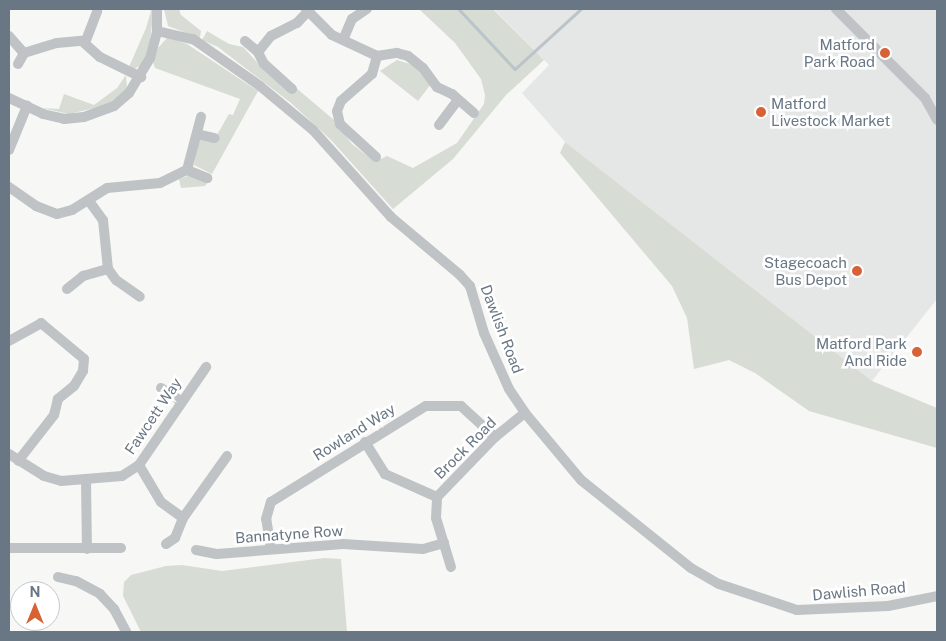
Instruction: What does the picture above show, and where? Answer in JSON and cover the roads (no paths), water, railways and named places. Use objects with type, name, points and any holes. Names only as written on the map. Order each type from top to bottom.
[{"type":"street","points":[[9,98],[54,117],[84,117],[107,110],[122,100],[141,77],[157,31],[158,9]]},
{"type":"street","points":[[343,40],[352,19],[368,9]]},
{"type":"street","points":[[836,9],[925,98],[937,120]]},
{"type":"street","points":[[258,52],[272,36],[297,23],[307,10],[320,26],[343,40],[377,56],[398,53],[408,56],[423,68],[434,84],[452,94],[457,101],[474,113]]},
{"type":"street","points":[[85,43],[97,11]]},
{"type":"street","name":"Dawlish Road","points":[[157,31],[193,39],[260,86],[313,130],[391,217],[470,286],[484,333],[510,389],[525,413],[580,480],[691,568],[718,584],[797,610],[888,606],[937,596]]},
{"type":"street","points":[[9,36],[24,53]]},
{"type":"street","points":[[245,41],[258,52],[264,64],[292,89]]},
{"type":"street","points":[[18,64],[24,53],[57,43],[85,43],[100,58],[141,77]]},
{"type":"street","points":[[376,157],[368,141],[340,124],[338,107],[346,94],[372,74],[377,56]]},
{"type":"street","points":[[439,124],[457,101]]},
{"type":"street","points":[[9,150],[27,106]]},
{"type":"street","points":[[9,187],[53,213],[67,211],[89,201],[104,189],[160,184],[188,170],[201,117]]},
{"type":"street","points":[[197,134],[215,138]]},
{"type":"street","points":[[188,170],[207,178]]},
{"type":"street","points":[[89,201],[103,220],[108,269],[116,280],[140,297]]},
{"type":"street","points":[[67,289],[83,276],[108,269]]},
{"type":"street","points":[[9,341],[41,323],[84,359],[84,371],[74,386],[58,399],[54,415],[18,461]]},
{"type":"street","name":"Fawcett Way","points":[[9,454],[18,461],[55,480],[115,479],[139,465],[206,367]]},
{"type":"street","points":[[161,388],[181,401]]},
{"type":"street","name":"Rowland Way","points":[[271,549],[266,519],[271,502],[365,442],[426,406],[461,406],[495,437]]},
{"type":"street","name":"Brock Road","points":[[452,567],[436,518],[438,497],[495,437],[525,413]]},
{"type":"street","points":[[365,442],[385,474],[438,497]]},
{"type":"street","points":[[166,544],[175,538],[182,518],[227,456]]},
{"type":"street","points":[[139,465],[161,502],[182,518]]},
{"type":"street","points":[[86,480],[87,549]]},
{"type":"street","name":"Bannatyne Row","points":[[196,550],[217,554],[343,544],[423,549],[444,543]]},
{"type":"street","points":[[10,548],[121,548]]},
{"type":"street","points":[[58,577],[76,581],[100,594],[114,609],[126,632]]},
{"type":"waterway","points":[[459,9],[515,69],[581,9]]},
{"type":"place","name":"Matford Park Road","points":[[885,53]]},
{"type":"place","name":"Matford Livestock Market","points":[[761,112]]},
{"type":"place","name":"Stagecoach Bus Depot","points":[[857,271]]},
{"type":"place","name":"Matford Park And Ride","points":[[917,352]]}]
